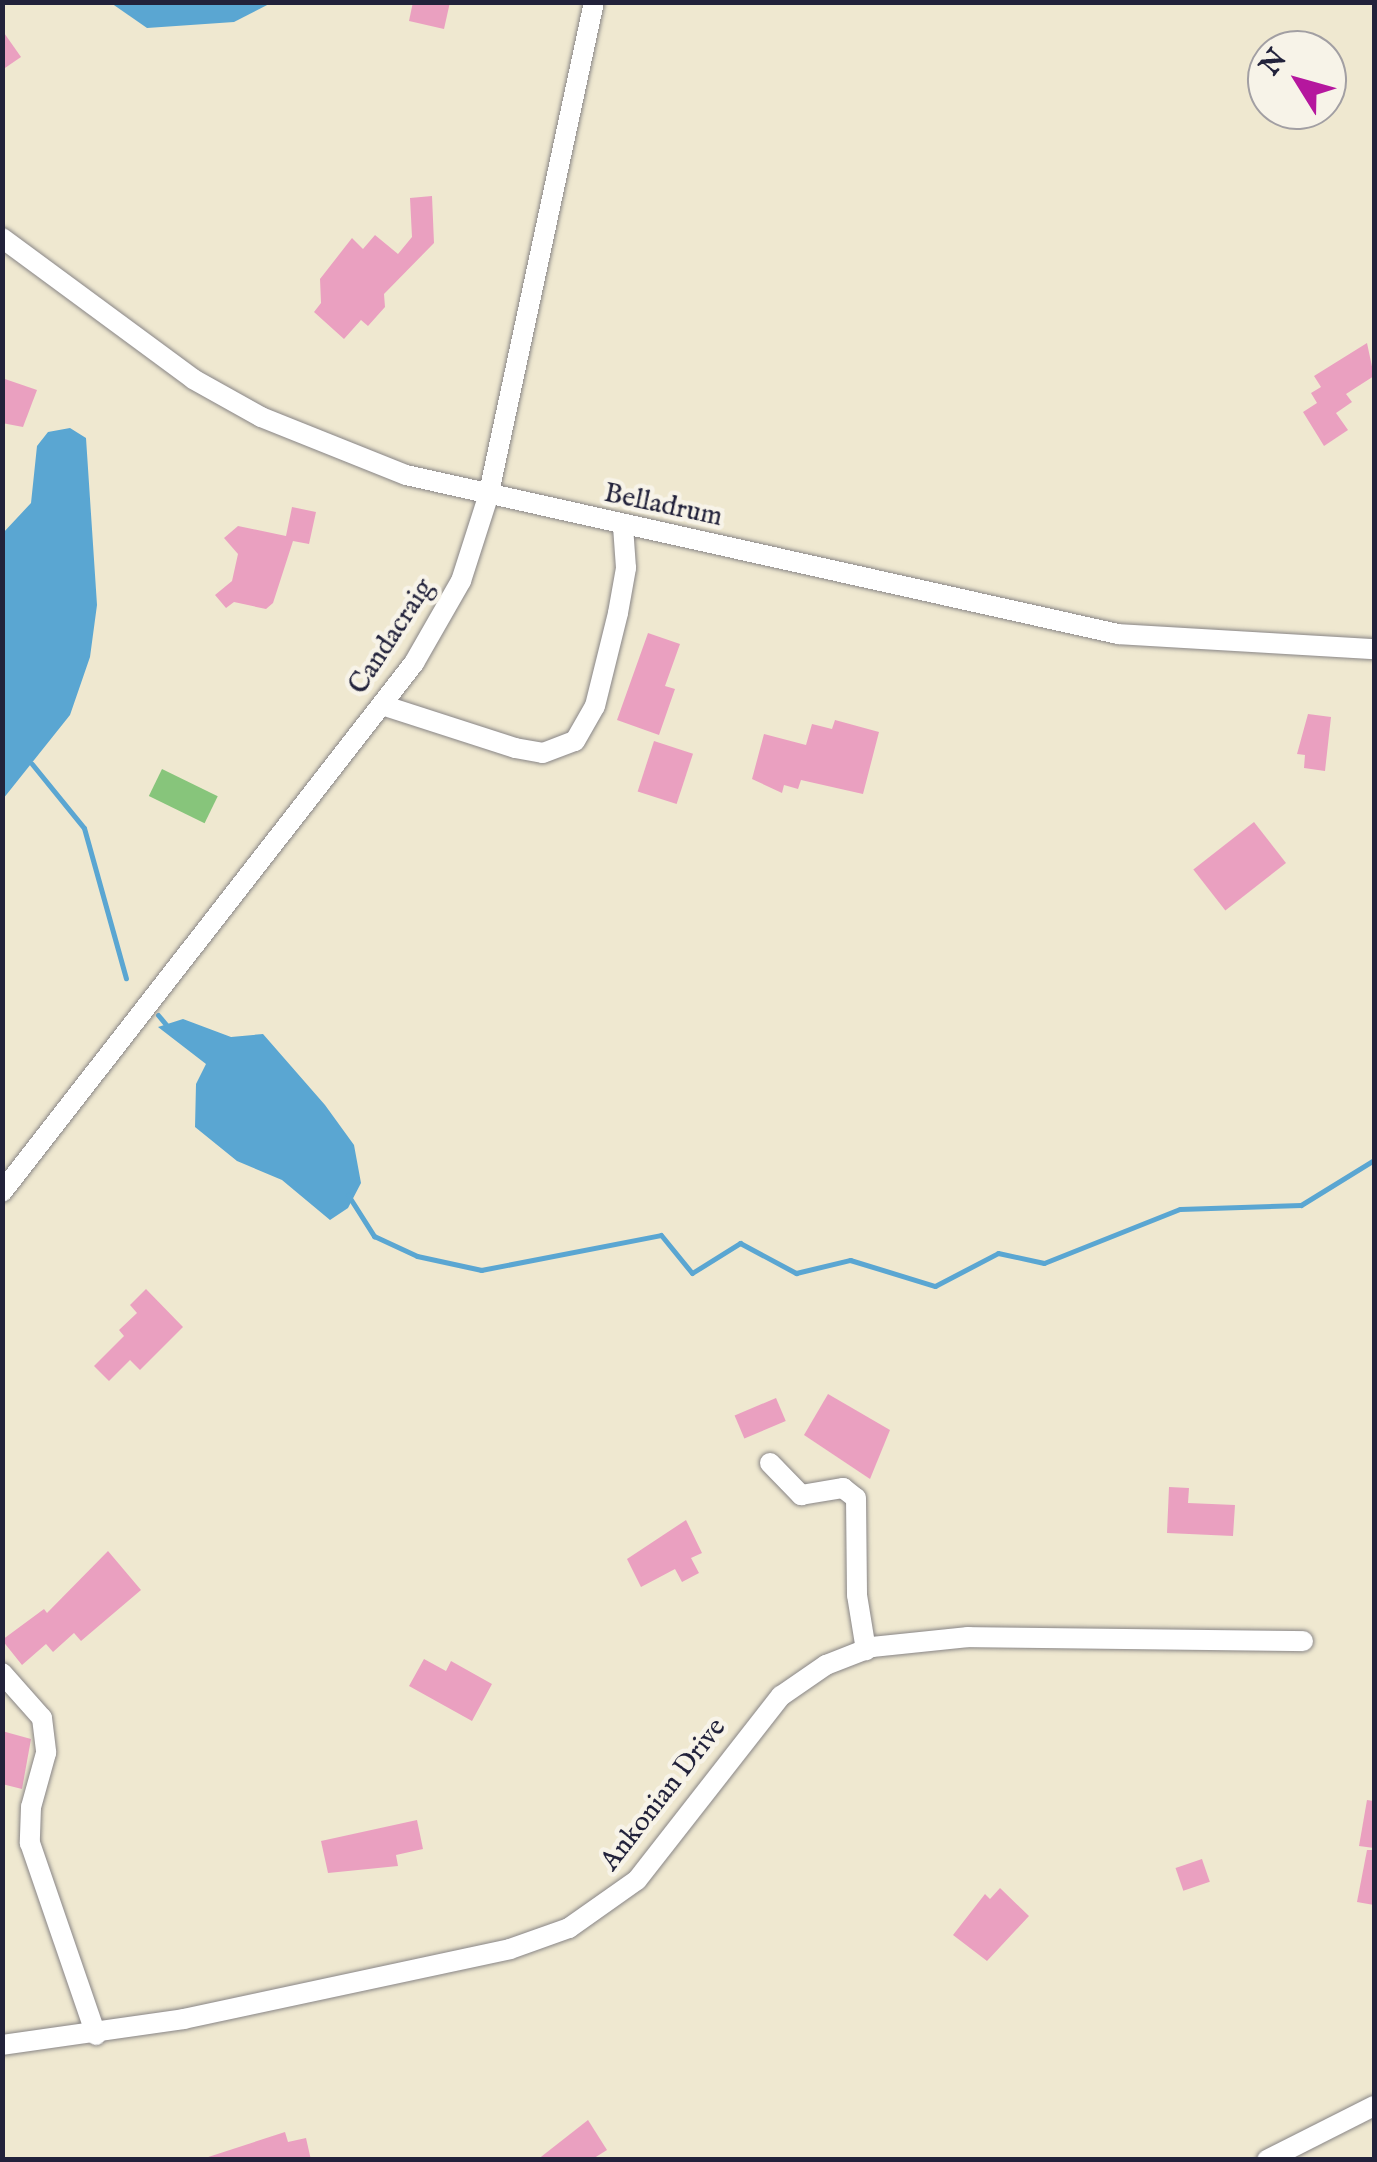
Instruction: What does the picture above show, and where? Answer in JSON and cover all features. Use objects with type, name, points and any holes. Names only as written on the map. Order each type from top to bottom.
[{"type":"street","name":"Candacraig","points":[[2,1192],[382,705],[454,595],[488,496],[594,2]]},
{"type":"street","name":"Belladrum","points":[[2,238],[120,330],[261,418],[406,475],[1118,634],[1374,648]]},
{"type":"street","points":[[382,705],[543,753],[575,742],[595,706],[618,613],[626,568],[622,526]]},
{"type":"street","points":[[770,1463],[801,1495],[842,1488],[856,1498],[856,1595],[866,1650]]},
{"type":"street","name":"Ankonian Drive","points":[[2,2045],[96,2035],[510,1949],[568,1928],[637,1880],[781,1696],[826,1665],[866,1650],[968,1637],[1303,1641]]},
{"type":"street","points":[[2,1673],[42,1718],[46,1752],[31,1807],[30,1842],[96,2035]]},
{"type":"street","points":[[1267,2160],[1374,2106]]},
{"type":"green space","points":[[162,769],[218,796],[205,823],[149,796]]},
{"type":"water","points":[[271,2],[234,22],[147,28],[111,3]]},
{"type":"water","points":[[70,428],[86,438],[97,605],[90,657],[70,715],[3,799],[3,533],[31,503],[37,446],[48,432]]},
{"type":"water","points":[[183,1019],[231,1037],[263,1034],[325,1105],[354,1145],[361,1183],[348,1208],[330,1220],[282,1180],[237,1161],[195,1127],[196,1084],[206,1064],[158,1027]]},
{"type":"building","points":[[413,2],[450,2],[444,29],[409,21]]},
{"type":"building","points":[[2,30],[21,57],[2,70]]},
{"type":"building","points":[[432,196],[434,243],[384,294],[385,307],[368,326],[361,320],[344,339],[314,312],[321,303],[320,279],[352,238],[363,249],[375,235],[398,254],[412,237],[410,198]]},
{"type":"building","points":[[1367,343],[1374,376],[1346,394],[1352,402],[1336,413],[1348,430],[1324,446],[1303,412],[1317,403],[1311,393],[1321,387],[1314,376]]},
{"type":"building","points":[[2,378],[37,390],[23,427],[2,423]]},
{"type":"building","points":[[292,507],[316,512],[309,544],[293,541],[273,603],[266,609],[234,602],[226,608],[215,595],[232,581],[238,554],[224,538],[238,526],[286,536]]},
{"type":"building","points":[[648,633],[680,644],[665,686],[675,689],[659,735],[617,720]]},
{"type":"building","points":[[1308,714],[1331,717],[1325,771],[1304,768],[1305,755],[1297,754]]},
{"type":"building","points":[[835,720],[879,732],[863,794],[801,780],[798,789],[784,785],[782,793],[752,779],[764,734],[806,745],[812,724],[832,729]]},
{"type":"building","points":[[654,741],[693,754],[677,804],[638,791]]},
{"type":"building","points":[[1254,822],[1286,863],[1225,910],[1193,869]]},
{"type":"building","points":[[146,1289],[183,1327],[140,1370],[130,1360],[109,1381],[94,1366],[124,1336],[119,1330],[137,1313],[130,1305]]},
{"type":"building","points":[[828,1394],[890,1430],[870,1479],[804,1435]]},
{"type":"building","points":[[776,1398],[786,1421],[744,1439],[735,1416]]},
{"type":"building","points":[[1169,1487],[1189,1488],[1188,1503],[1235,1505],[1233,1536],[1167,1533]]},
{"type":"building","points":[[686,1520],[702,1553],[691,1558],[699,1573],[682,1582],[675,1569],[641,1587],[627,1559]]},
{"type":"building","points":[[108,1551],[141,1590],[81,1641],[74,1633],[53,1652],[46,1644],[22,1665],[2,1640],[44,1609],[47,1613]]},
{"type":"building","points":[[424,1659],[446,1671],[451,1661],[492,1684],[472,1721],[409,1686]]},
{"type":"building","points":[[2,1731],[31,1739],[22,1789],[2,1784]]},
{"type":"building","points":[[1367,1800],[1374,1801],[1374,1848],[1359,1846]]},
{"type":"building","points":[[417,1820],[423,1849],[396,1855],[398,1866],[328,1873],[321,1841]]},
{"type":"building","points":[[1367,1850],[1374,1850],[1374,1905],[1357,1902]]},
{"type":"building","points":[[1202,1859],[1210,1882],[1183,1891],[1176,1868]]},
{"type":"building","points":[[1000,1888],[1029,1916],[987,1961],[953,1935],[985,1894],[990,1899]]},
{"type":"building","points":[[588,2120],[607,2150],[591,2160],[537,2160]]},
{"type":"building","points":[[285,2132],[288,2142],[306,2138],[311,2160],[199,2160]]},
{"type":"waterway","points":[[32,764],[84,828],[126,978]]},
{"type":"waterway","points":[[158,1015],[169,1028]]},
{"type":"waterway","points":[[348,1195],[374,1236],[417,1256],[481,1270],[661,1235],[692,1273],[740,1243],[796,1273],[850,1260],[935,1286],[998,1253],[1044,1263],[1180,1209],[1301,1205],[1374,1160]]}]
